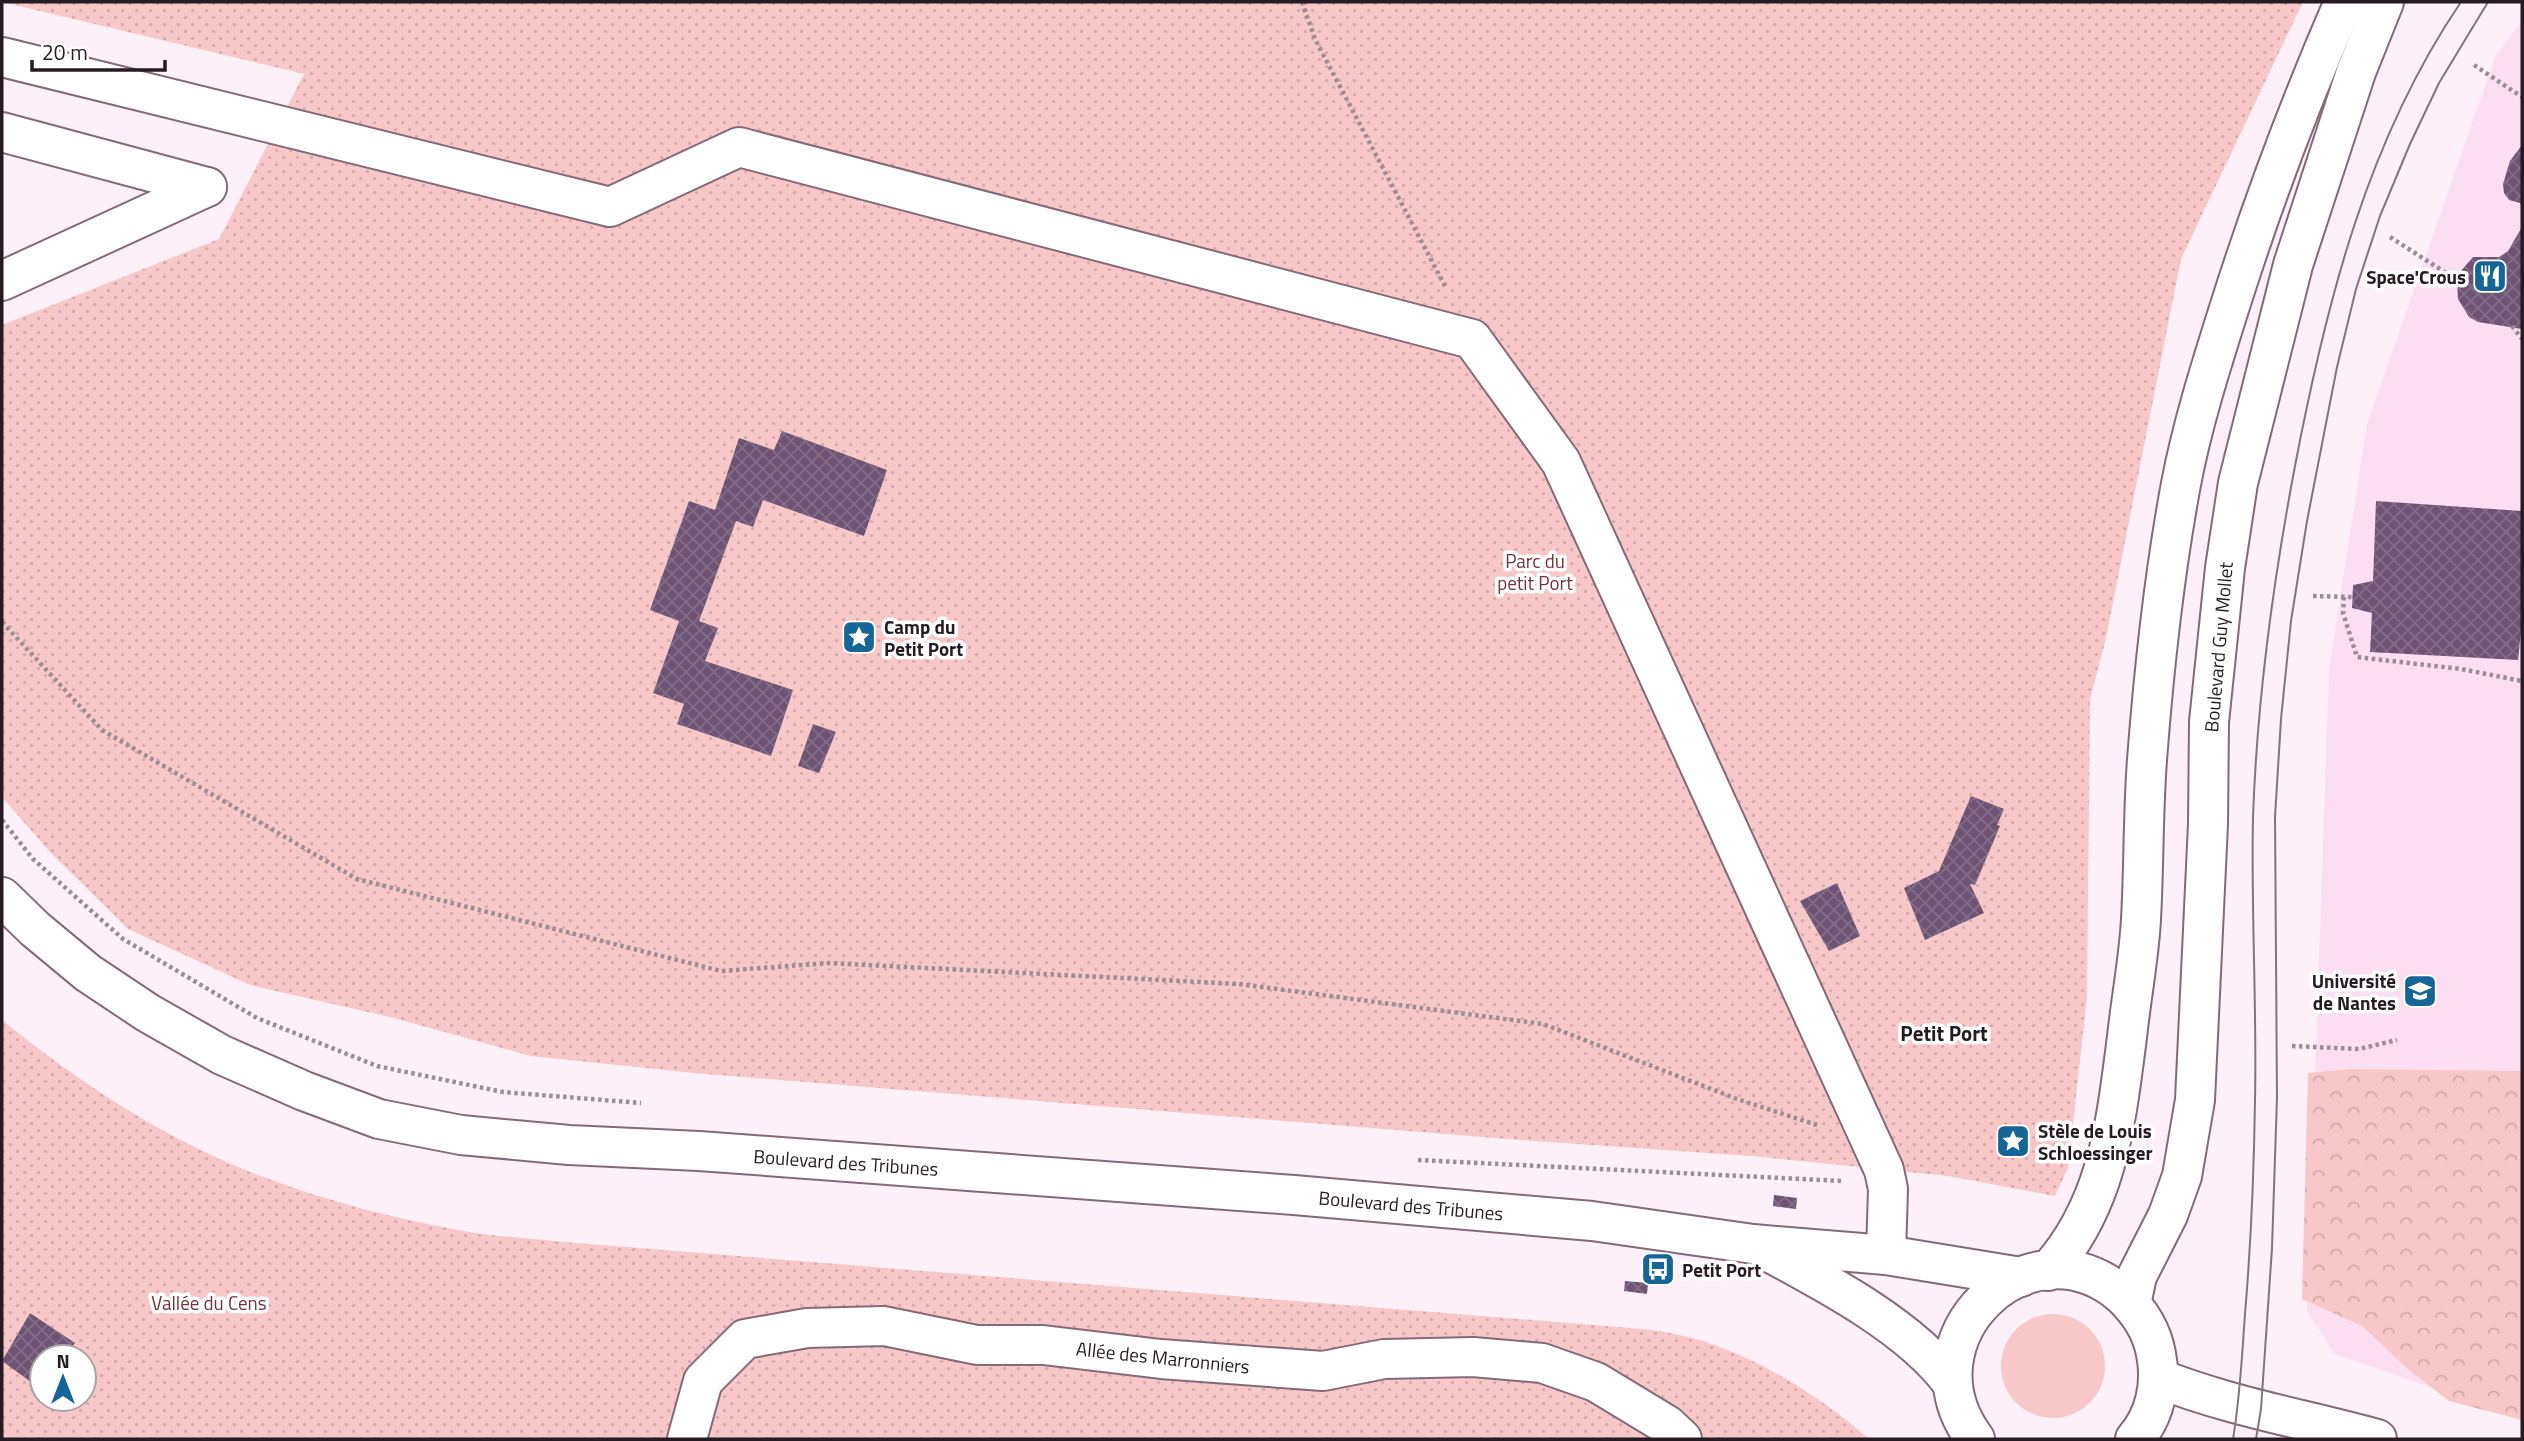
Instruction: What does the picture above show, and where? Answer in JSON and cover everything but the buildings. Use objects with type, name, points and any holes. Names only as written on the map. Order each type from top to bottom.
[{"type":"main road","points":[[1975,1439],[1959,1413],[1952,1383],[1954,1354],[1959,1335],[1980,1303],[1995,1290],[2035,1274],[2068,1249],[2084,1223],[2113,1136],[2141,923],[2147,764],[2162,610],[2181,484],[2195,424],[2245,259],[2309,86],[2344,2]]},
{"type":"main road","name":"Boulevard Guy Mollet","points":[[2131,1304],[2137,1276],[2168,1215],[2182,1176],[2195,1100],[2208,824],[2209,722],[2218,621],[2238,483],[2309,211],[2356,72],[2384,2]]},
{"type":"main road","points":[[2,57],[610,207],[739,147],[1472,339],[1561,462],[1884,1170],[1888,1189],[1886,1255]]},
{"type":"main road","points":[[2,132],[207,187],[2,281]]},
{"type":"main road","name":"Boulevard des Tribunes","points":[[2,897],[35,929],[88,973],[148,1013],[222,1055],[304,1091],[379,1119],[447,1132],[569,1145],[699,1151],[1294,1195],[1592,1221],[1753,1244],[1886,1255],[2035,1274],[2071,1272],[2094,1279],[2113,1289],[2131,1304]]},
{"type":"main road","name":"Boulevard des Tribunes","points":[[1753,1244],[1851,1298],[1927,1354],[1952,1383]]},
{"type":"main road","points":[[2131,1304],[2142,1318],[2154,1343],[2158,1378],[2153,1408],[2135,1439]]},
{"type":"main road","name":"Allée des Marronniers","points":[[687,1439],[702,1381],[745,1339],[807,1328],[884,1326],[977,1345],[1043,1345],[1161,1359],[1322,1371],[1384,1359],[1473,1357],[1542,1363],[1596,1382],[1667,1425],[1682,1439]]},
{"type":"main road","points":[[2158,1378],[2239,1405],[2377,1439]]},
{"type":"path","points":[[1302,2],[1315,39],[1472,339]]},
{"type":"path","points":[[2474,65],[2522,97]]},
{"type":"path","points":[[2390,237],[2457,280]]},
{"type":"path","points":[[2512,326],[2522,338]]},
{"type":"path","points":[[2313,596],[2352,597]]},
{"type":"path","points":[[2344,597],[2343,613],[2357,657],[2449,668],[2522,681]]},
{"type":"path","points":[[2,622],[102,730],[357,879],[720,971],[829,962],[1239,984],[1543,1024],[1737,1099],[1871,1143]]},
{"type":"path","points":[[2,820],[33,859],[123,939],[257,1018],[377,1066],[503,1092],[655,1104]]},
{"type":"path","points":[[2292,1046],[2359,1049],[2398,1040]]},
{"type":"path","points":[[1410,1160],[1860,1182],[1888,1189]]},
{"type":"shaded area","name":"Université de Nantes","points":[[2522,22],[2522,1414],[2456,1396],[2335,1354],[2307,1311],[2329,670],[2367,425],[2496,55]]},
{"type":"green space","name":"Parc du petit Port","points":[[2,2],[2303,2],[2181,259],[2106,638],[2090,700],[2087,998],[2068,1168],[2055,1196],[1948,1176],[1751,1156],[1507,1139],[694,1073],[531,1056],[394,1018],[250,985],[128,929],[50,852],[2,797],[2,325],[219,239],[304,74]]},
{"type":"green space","name":"Vallée du Cens","points":[[2,1020],[96,1090],[198,1149],[292,1187],[410,1220],[484,1234],[564,1242],[1655,1330],[1701,1340],[1753,1361],[1827,1405],[1869,1439],[2,1439]]},
{"type":"green space","points":[[2349,1069],[2522,1071],[2522,1420],[2449,1401],[2409,1370],[2362,1326],[2302,1299],[2308,1073]]},
{"type":"green space","points":[[2053,1314],[2073,1318],[2090,1329],[2101,1346],[2105,1366],[2101,1386],[2090,1403],[2073,1414],[2053,1418],[2033,1414],[2016,1403],[2005,1386],[2001,1366],[2005,1346],[2016,1329],[2033,1318]]},
{"type":"tram line","points":[[2233,1439],[2242,1361],[2253,1180],[2255,773],[2262,685],[2280,553],[2307,405],[2336,284],[2354,225],[2400,110],[2428,55],[2461,2]]},
{"type":"tram line","points":[[2256,1439],[2261,1409],[2272,1248],[2277,1097],[2275,817],[2291,621],[2307,521],[2337,367],[2356,289],[2380,216],[2439,83],[2488,2]]},
{"type":"place","name":"Space'Crous","points":[[2490,276]]},
{"type":"place","name":"Camp du Petit Port","points":[[859,637]]},
{"type":"place","name":"Université de Nantes","points":[[2420,991]]},
{"type":"place","name":"Stèle de Louis Schloessinger","points":[[2013,1141]]},
{"type":"place","name":"Petit Port","points":[[1658,1269]]},
{"type":"district","name":"Petit Port","points":[[1944,1033]]}]
